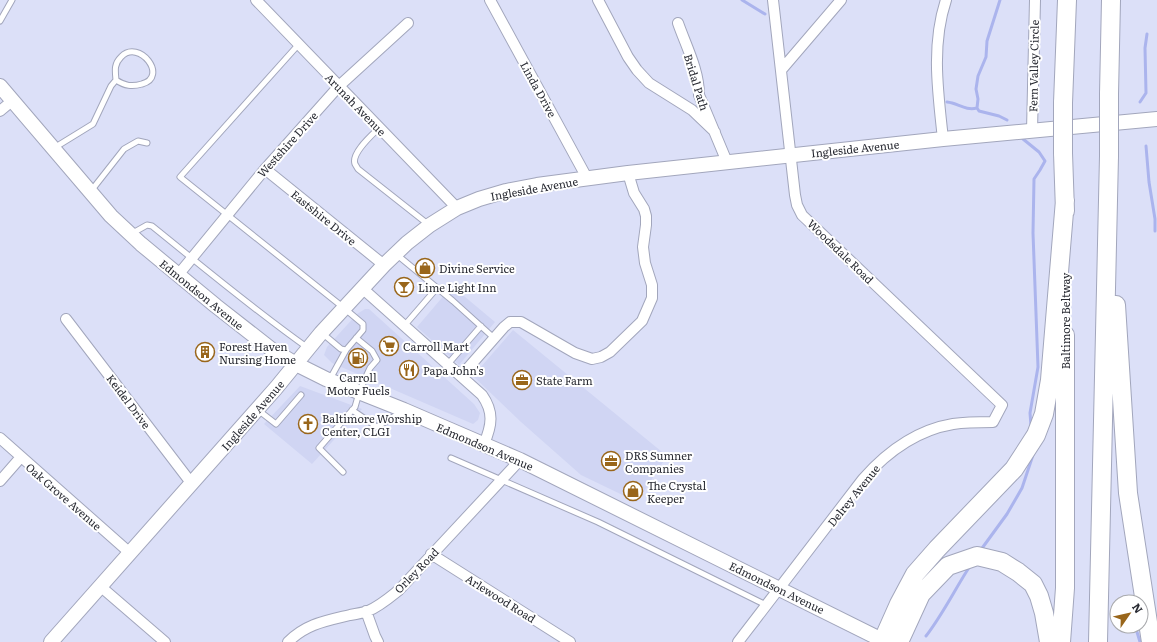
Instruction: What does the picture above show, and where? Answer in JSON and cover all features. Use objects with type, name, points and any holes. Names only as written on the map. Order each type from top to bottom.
[{"type":"highway","name":"Baltimore Beltway","points":[[1060,642],[1065,588],[1065,200],[1063,104],[1067,0]]},
{"type":"highway","points":[[1098,642],[1111,0]]},
{"type":"highway","points":[[1108,192],[1128,493],[1151,642]]},
{"type":"highway","points":[[887,642],[899,604],[915,574],[1014,469],[1036,435],[1044,414],[1050,380],[1065,200]]},
{"type":"highway","points":[[887,642],[921,594],[948,566],[977,556],[1002,562],[1033,584],[1039,596],[1044,613],[1049,642]]},
{"type":"main road","name":"Edmondson Avenue","points":[[0,86],[111,216],[178,275],[271,349],[296,364],[330,381],[404,410],[520,460],[887,642]]},
{"type":"main road","name":"Ingleside Avenue","points":[[51,642],[258,409],[362,288],[396,253],[430,225],[457,208],[479,199],[506,191],[588,178],[943,139],[1157,119]]},
{"type":"street","name":"Arunah Avenue","points":[[256,0],[457,208]]},
{"type":"street","name":"Linda Drive","points":[[490,0],[588,178]]},
{"type":"street","points":[[598,0],[628,57],[637,70],[649,83],[692,110],[715,132]]},
{"type":"street","name":"Woodsdale Road","points":[[773,0],[782,69],[795,196],[797,205],[802,214],[1002,405]]},
{"type":"street","points":[[782,69],[841,0]]},
{"type":"street","points":[[943,139],[937,85],[937,57],[942,11],[946,0]]},
{"type":"street","name":"Fern Valley Circle","points":[[1032,131],[1034,0]]},
{"type":"street","name":"Westshire Drive","points":[[178,275],[265,169],[339,86],[408,23]]},
{"type":"street","name":"Bridal Path","points":[[678,23],[696,74],[699,85],[699,95],[727,162]]},
{"type":"street","points":[[0,111],[12,101]]},
{"type":"street","name":"Eastshire Drive","points":[[265,169],[384,265]]},
{"type":"street","points":[[461,376],[510,322],[521,322],[575,353],[592,359],[602,357],[610,352],[642,321],[652,298],[652,284],[645,263],[643,247],[646,216],[644,209],[638,202],[634,193],[628,173]]},
{"type":"street","points":[[362,288],[482,394],[490,411],[490,430],[484,444]]},
{"type":"street","name":"Keidel Drive","points":[[66,319],[192,484]]},
{"type":"street","name":"Delrey Avenue","points":[[738,642],[863,479],[888,454],[904,442],[937,428],[952,424],[993,422],[1002,405]]},
{"type":"street","name":"Oak Grove Avenue","points":[[0,438],[130,553]]},
{"type":"street","points":[[0,481],[21,457]]},
{"type":"street","name":"Orley Road","points":[[288,642],[297,633],[308,627],[366,611],[379,605],[399,590],[520,460]]},
{"type":"street","name":"Arlewood Road","points":[[431,554],[570,642]]},
{"type":"street","points":[[100,586],[165,642]]},
{"type":"street","points":[[366,611],[378,642]]},
{"type":"lane","points":[[0,21],[12,0]]},
{"type":"lane","points":[[299,44],[180,177],[363,324],[363,330],[346,350],[330,381]]},
{"type":"lane","points":[[130,52],[137,52],[144,55],[150,62],[152,76],[149,81],[143,84],[127,86],[116,80],[114,69],[117,61],[123,55],[130,52]]},
{"type":"lane","points":[[53,148],[93,124],[111,86],[116,80]]},
{"type":"lane","points":[[379,128],[358,151],[354,158],[355,164],[358,169],[430,225]]},
{"type":"lane","points":[[90,192],[124,149],[138,141],[147,143]]},
{"type":"lane","points":[[130,234],[147,225],[152,226],[248,304],[309,348]]},
{"type":"lane","points":[[396,253],[494,338]]},
{"type":"lane","points":[[404,326],[437,288]]},
{"type":"lane","points":[[448,364],[481,326]]},
{"type":"lane","points":[[322,333],[341,348],[346,350]]},
{"type":"lane","points":[[343,472],[319,448],[355,406],[359,392],[370,368],[377,360],[372,351],[356,338]]},
{"type":"lane","points":[[258,409],[276,424],[301,395]]},
{"type":"lane","points":[[352,410],[377,427],[404,410]]},
{"type":"lane","points":[[450,458],[598,522],[766,605]]},
{"type":"shaded area","points":[[452,286],[495,322],[459,365],[417,327]]},
{"type":"shaded area","points":[[365,309],[369,309],[474,404],[480,413],[478,420],[473,424],[332,363],[324,355],[327,347],[357,314]]},
{"type":"shaded area","points":[[513,330],[667,456],[637,502],[581,475],[521,422],[473,376]]},
{"type":"shaded area","points":[[300,386],[362,409],[312,464],[264,424]]},
{"type":"waterway","points":[[742,0],[765,14]]},
{"type":"waterway","points":[[977,108],[978,99],[976,89],[978,76],[986,57],[987,41],[1000,0]]},
{"type":"waterway","points":[[1140,102],[1146,93],[1145,48],[1147,34]]},
{"type":"waterway","points":[[947,102],[965,108],[977,108],[979,111],[999,116],[1007,120]]},
{"type":"waterway","points":[[1023,139],[1039,152],[1045,161],[1034,179],[1033,233],[1038,367],[1030,413],[1031,426]]},
{"type":"waterway","points":[[1146,146],[1149,182],[1155,219],[1155,231]]},
{"type":"waterway","points":[[980,551],[1007,514],[1022,488],[1033,455]]},
{"type":"waterway","points":[[926,636],[970,566]]},
{"type":"waterway","points":[[1138,634],[1140,642]]},
{"type":"place","name":"Divine Service","points":[[425,268]]},
{"type":"place","name":"Lime Light Inn","points":[[404,287]]},
{"type":"place","name":"Carroll Mart","points":[[389,346]]},
{"type":"place","name":"Forest Haven Nursing Home","points":[[205,352]]},
{"type":"place","name":"Carroll Motor Fuels","points":[[358,358]]},
{"type":"place","name":"Papa John's","points":[[409,370]]},
{"type":"place","name":"State Farm","points":[[522,380]]},
{"type":"place","name":"Baltimore Worship Center, CLGI","points":[[308,424]]},
{"type":"place","name":"DRS Sumner Companies","points":[[611,461]]},
{"type":"place","name":"The Crystal Keeper","points":[[633,491]]}]
